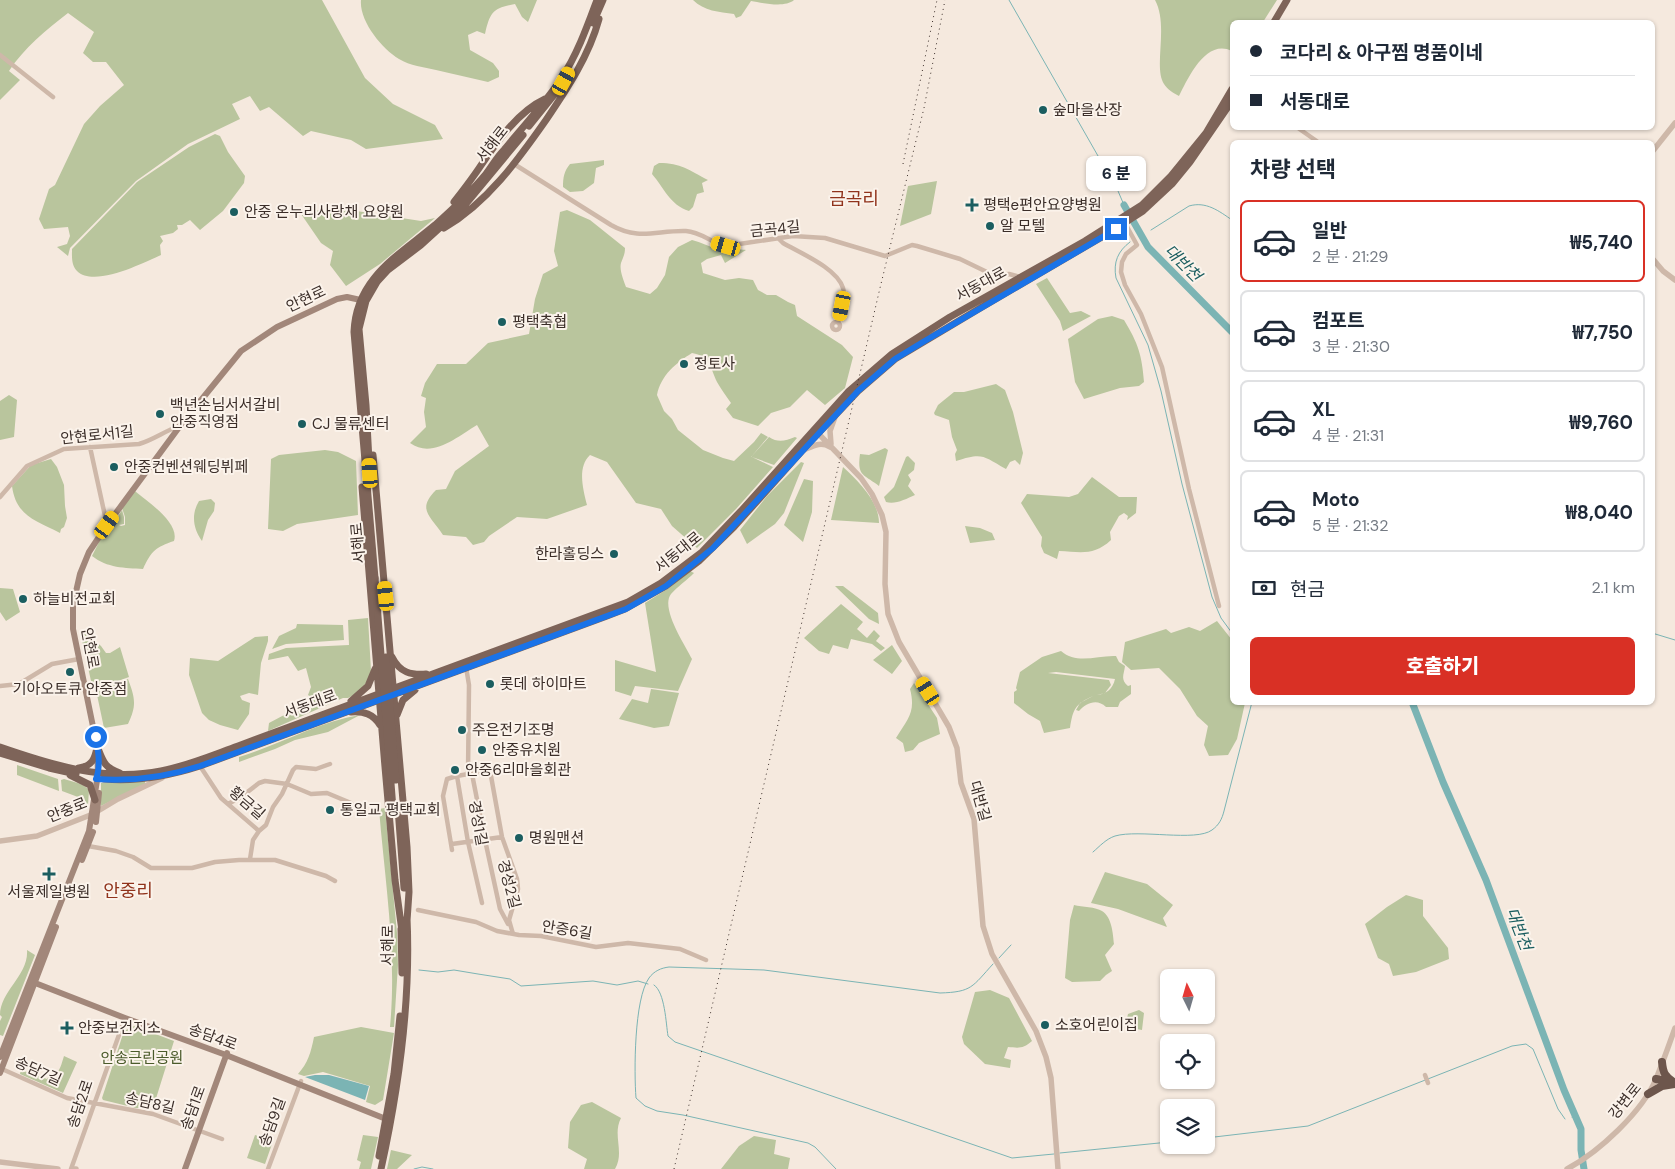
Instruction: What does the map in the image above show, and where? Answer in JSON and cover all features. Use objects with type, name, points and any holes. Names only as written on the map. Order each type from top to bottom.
[{"type":"highway","points":[[1662,1062],[1664,1073],[1668,1079],[1675,1083]]},
{"type":"highway","points":[[1656,1079],[1675,1083]]},
{"type":"highway","points":[[1648,1094],[1662,1086],[1675,1083]]},
{"type":"main road","points":[[1275,20],[1287,0]]},
{"type":"main road","points":[[1280,20],[1292,0]]},
{"type":"main road","points":[[433,234],[446,228],[474,206],[514,164],[556,105],[579,67],[596,27],[600,2]]},
{"type":"main road","name":"서해로","points":[[381,1169],[394,1111],[402,1054],[407,921],[362,429],[354,321],[372,279],[381,268],[445,215],[486,174],[561,79],[600,2]]},
{"type":"main road","name":"서해로","points":[[377,578],[366,405],[359,329],[363,301],[388,270],[433,234],[465,205],[550,101],[582,50],[600,2]]},
{"type":"main road","name":"서동대로","points":[[0,752],[63,772],[134,780],[166,776],[200,766],[379,696],[421,685],[465,665],[620,605],[661,583],[702,552],[816,432],[858,391],[895,359],[1127,220],[1155,193],[1206,134],[1230,92]]},
{"type":"main road","points":[[445,215],[497,142],[529,107],[546,98]]},
{"type":"main road","name":"서동대로","points":[[1134,213],[1172,184],[1202,146],[1230,104]]},
{"type":"main road","name":"서동대로","points":[[393,692],[432,674],[465,665],[626,609],[666,586],[713,548],[802,451],[848,392],[892,354],[950,317],[1127,220]]},
{"type":"main road","name":"안현로","points":[[0,1058],[88,846],[96,812],[97,746],[73,629],[75,591],[89,552],[180,426],[241,351],[257,339],[293,319],[337,298],[347,297],[363,301]]},
{"type":"main road","points":[[366,405],[373,452],[407,856],[409,892],[407,921]]},
{"type":"main road","points":[[362,429],[360,460],[381,727],[395,880],[402,932]]},
{"type":"main road","points":[[390,652],[396,665],[403,671],[411,674],[432,674]]},
{"type":"main road","points":[[339,711],[365,690],[371,682],[377,664]]},
{"type":"main road","points":[[396,719],[403,700],[421,685]]},
{"type":"main road","points":[[339,711],[366,712],[377,720],[381,727]]},
{"type":"main road","name":"서동대로","points":[[0,747],[98,777],[128,775],[159,771],[183,765],[339,711]]},
{"type":"main road","points":[[71,768],[83,768],[90,764],[95,756],[97,746]]},
{"type":"main road","points":[[97,746],[106,766],[111,770],[128,775]]},
{"type":"main road","points":[[63,772],[90,785],[95,800]]},
{"type":"main road","name":"안현로","points":[[34,980],[96,812],[95,800],[98,777]]},
{"type":"main road","name":"서해로","points":[[377,1169],[394,1074],[400,1020],[402,932],[396,809]]},
{"type":"main road","name":"송담4로","points":[[34,980],[122,1016],[229,1054],[387,1117]]},
{"type":"main road","name":"안현로","points":[[1,1071],[5,1045]]},
{"type":"main road","name":"송담1로","points":[[185,1169],[229,1054]]},
{"type":"main road","name":"송담1로","points":[[189,1169],[200,1131]]},
{"type":"street","points":[[0,55],[53,97]]},
{"type":"street","points":[[1655,148],[1675,123]]},
{"type":"street","points":[[1301,130],[1315,140]]},
{"type":"street","name":"금곡4길","points":[[514,164],[626,233],[636,235],[686,231],[702,235],[715,243],[726,246],[793,236],[825,238],[885,256],[912,245],[960,259],[989,273],[1021,277]]},
{"type":"street","points":[[1127,220],[1137,245],[1126,254],[1122,262],[1121,272],[1125,285],[1144,321],[1162,366],[1189,489],[1219,606]]},
{"type":"street","points":[[779,239],[837,276],[843,287],[844,297],[838,322]]},
{"type":"street","points":[[1655,262],[1663,271],[1675,280]]},
{"type":"street","points":[[831,447],[830,431],[837,413]]},
{"type":"street","name":"안현로서1길","points":[[0,496],[26,466],[64,449],[139,444],[150,441],[164,432],[180,426]]},
{"type":"street","name":"대반길","points":[[816,432],[831,447],[842,462],[861,478],[877,502],[885,526],[885,596],[890,624],[949,727],[957,748],[961,783],[974,819],[982,926],[992,954],[1036,1030],[1046,1057],[1051,1078],[1058,1169]]},
{"type":"street","points":[[802,451],[818,444],[826,444],[831,447]]},
{"type":"street","points":[[90,447],[107,525]]},
{"type":"street","points":[[0,686],[19,684],[52,664],[79,659]]},
{"type":"street","points":[[457,776],[470,774],[469,685],[465,665]]},
{"type":"street","name":"황금길","points":[[200,766],[221,798],[258,831],[266,825],[273,807],[296,767],[316,769],[330,764]]},
{"type":"street","name":"경성2길","points":[[489,772],[502,837],[517,879],[518,888],[509,920],[513,934],[500,909],[470,774],[489,772]]},
{"type":"street","name":"안중로","points":[[0,841],[37,836],[96,812],[166,776]]},
{"type":"street","name":"경성1길","points":[[452,844],[443,796],[447,779],[457,776],[468,842],[482,903]]},
{"type":"street","points":[[228,804],[265,781],[287,784],[311,794],[328,793],[351,803]]},
{"type":"street","points":[[250,859],[251,847],[258,831]]},
{"type":"street","points":[[452,850],[452,844],[502,837]]},
{"type":"street","points":[[88,846],[116,851],[133,857],[151,868],[192,868],[215,862],[250,859],[275,860],[335,881]]},
{"type":"street","name":"안중6길","points":[[418,910],[476,922],[497,931],[529,937],[541,936],[596,947],[628,943],[684,950],[706,960]]},
{"type":"street","name":"송담2로","points":[[70,1169],[122,1016]]},
{"type":"street","name":"강변로","points":[[1567,1169],[1601,1146],[1627,1120],[1648,1094],[1656,1079],[1675,1028]]},
{"type":"street","name":"송담7길","points":[[1,1071],[67,1098],[94,1102]]},
{"type":"street","name":"송담9길","points":[[268,1169],[300,1082]]},
{"type":"street","name":"송담8길","points":[[94,1102],[153,1114],[200,1131]]},
{"type":"street","points":[[200,1131],[222,1139]]},
{"type":"street","points":[[0,1162],[58,1169]]},
{"type":"green space","points":[[0,0],[322,0],[365,78],[393,104],[435,125],[443,139],[366,149],[351,140],[311,131],[303,136],[269,107],[260,111],[250,96],[232,104],[240,119],[188,144],[136,181],[70,248],[68,256],[57,247],[67,244],[70,236],[68,227],[44,229],[39,219],[49,189],[55,185],[84,124],[100,106],[124,85],[106,62],[93,62],[83,53],[94,32],[68,13],[21,55],[9,71],[20,80],[0,100]]},
{"type":"green space","points":[[361,0],[537,0],[528,22],[522,17],[515,4],[502,7],[494,12],[485,34],[477,31],[468,35],[470,50],[493,63],[499,71],[499,77],[488,82],[417,66],[399,59],[386,49],[373,34],[364,17]]},
{"type":"green space","points":[[693,0],[794,0],[785,4],[751,1],[741,16],[736,18],[734,14],[707,9]]},
{"type":"green space","points":[[1155,0],[1277,0],[1264,20],[1230,20],[1230,50],[1223,48],[1214,50],[1206,55],[1193,70],[1179,96],[1167,88],[1161,77],[1161,22]]},
{"type":"green space","points":[[215,134],[220,136],[228,152],[245,176],[244,183],[223,211],[200,230],[190,220],[182,225],[177,225],[178,229],[173,233],[160,236],[163,241],[160,245],[161,255],[143,263],[106,276],[95,277],[85,276],[75,269],[72,249],[137,182],[189,147]]},
{"type":"green space","points":[[604,160],[604,165],[596,168],[594,183],[583,191],[570,192],[563,187],[564,175],[570,164]]},
{"type":"green space","points":[[659,163],[679,166],[708,180],[702,183],[704,192],[697,194],[693,207],[689,211],[677,205],[668,196],[652,174],[654,166]]},
{"type":"green space","points":[[937,181],[931,214],[900,226],[908,186]]},
{"type":"green space","points":[[302,209],[336,212],[350,210],[421,221],[435,218],[380,264],[346,286],[330,265],[333,251],[321,243],[299,211]]},
{"type":"green space","points":[[567,210],[590,220],[625,248],[621,266],[626,287],[650,294],[657,288],[665,275],[669,257],[678,247],[692,240],[718,249],[746,250],[725,263],[721,255],[707,259],[701,263],[703,273],[725,280],[739,278],[753,280],[758,290],[767,295],[776,295],[795,305],[797,316],[842,345],[853,357],[845,388],[825,405],[807,390],[790,407],[771,413],[758,426],[733,418],[726,409],[731,403],[717,382],[709,363],[698,354],[692,353],[680,361],[666,376],[657,395],[664,411],[672,419],[678,430],[703,450],[734,461],[761,433],[768,437],[751,457],[769,437],[779,441],[797,438],[774,465],[752,457],[773,467],[736,509],[697,548],[672,526],[661,509],[636,503],[607,462],[590,455],[583,466],[582,472],[587,505],[547,519],[517,517],[489,536],[484,542],[473,545],[466,537],[443,535],[430,518],[426,508],[430,497],[436,490],[446,489],[455,471],[489,446],[477,425],[436,448],[427,449],[410,443],[426,427],[424,412],[426,398],[421,396],[425,383],[437,364],[466,364],[488,343],[529,334],[535,299],[543,274],[558,266],[554,251],[560,212]]},
{"type":"green space","points":[[1047,278],[1070,313],[1081,311],[1091,316],[1063,331],[1060,321],[1036,284]]},
{"type":"green space","points":[[1112,316],[1124,320],[1133,336],[1142,364],[1144,382],[1139,386],[1120,388],[1084,399],[1075,382],[1068,339],[1098,319]]},
{"type":"green space","points":[[996,384],[1005,390],[1013,412],[1023,453],[1020,465],[1015,460],[1010,462],[1006,469],[987,458],[978,456],[956,461],[955,454],[957,450],[949,420],[934,413],[938,405],[954,392],[964,392]]},
{"type":"green space","points":[[9,395],[17,400],[14,437],[0,440],[0,401]]},
{"type":"green space","points":[[885,448],[888,450],[879,486],[860,471],[860,454],[869,455]]},
{"type":"green space","points":[[325,450],[338,452],[356,461],[358,515],[297,524],[283,531],[268,529],[271,459],[279,455]]},
{"type":"green space","points":[[908,456],[915,463],[914,470],[908,475],[911,480],[908,486],[915,495],[897,502],[886,502],[884,497],[894,487]]},
{"type":"green space","points":[[51,459],[57,467],[64,485],[67,518],[60,533],[22,511],[14,496],[12,486],[31,465]]},
{"type":"green space","points":[[801,462],[804,463],[784,513],[775,524],[747,544],[740,530],[767,496]]},
{"type":"green space","points":[[843,467],[872,499],[879,523],[831,520]]},
{"type":"green space","points":[[1092,477],[1119,497],[1137,497],[1136,513],[1127,520],[1128,516],[1124,513],[1119,516],[1110,532],[1111,540],[1099,549],[1087,552],[1059,551],[1057,559],[1044,553],[1041,546],[1042,537],[1021,503],[1027,494],[1069,497],[1078,494]]},
{"type":"green space","points":[[804,479],[813,481],[812,512],[803,542],[784,525]]},
{"type":"green space","points":[[135,491],[162,513],[175,534],[174,541],[155,550],[143,569],[116,567],[92,556],[102,536],[113,521],[117,523],[115,521],[122,510],[124,524],[119,525],[125,525],[125,517],[122,508]]},
{"type":"green space","points":[[211,499],[215,503],[214,511],[208,520],[202,541],[194,521],[196,506],[199,501]]},
{"type":"green space","points":[[965,526],[980,528],[992,533],[995,540],[970,543]]},
{"type":"green space","points":[[690,571],[694,573],[673,591],[668,600],[671,617],[692,659],[678,691],[635,686],[631,696],[615,691],[615,660],[656,672],[645,603],[669,588]]},
{"type":"green space","points":[[835,586],[843,586],[878,613],[879,624],[869,619]]},
{"type":"green space","points":[[0,588],[13,589],[20,612],[6,621],[0,612]]},
{"type":"green space","points":[[841,604],[863,622],[857,629],[867,638],[874,630],[880,636],[876,641],[885,648],[881,651],[872,644],[851,639],[848,649],[833,645],[829,654],[819,651],[804,638]]},
{"type":"green space","points":[[368,618],[371,671],[368,681],[356,694],[348,698],[343,698],[268,731],[269,723],[286,714],[287,710],[313,700],[339,699],[314,699],[308,695],[311,687],[306,668],[298,671],[288,656],[268,660],[269,654],[286,648],[349,645],[348,620]]},
{"type":"green space","points":[[1217,621],[1230,637],[1230,705],[1245,705],[1237,739],[1228,755],[1209,756],[1204,745],[1208,726],[1197,716],[1180,689],[1159,668],[1131,670],[1122,662],[1125,642],[1166,629],[1171,633],[1189,627],[1200,631]]},
{"type":"green space","points":[[297,624],[343,625],[344,640],[286,644],[272,649],[279,636],[296,628]]},
{"type":"green space","points":[[85,632],[106,653],[110,653],[120,647],[129,677],[93,690],[82,640],[83,633]]},
{"type":"green space","points":[[268,636],[261,663],[258,695],[249,693],[240,696],[242,700],[250,703],[249,714],[238,730],[209,720],[202,713],[189,675],[190,658],[218,661],[255,637]]},
{"type":"green space","points":[[892,645],[902,661],[892,674],[873,660]]},
{"type":"green space","points":[[1061,651],[1074,658],[1116,656],[1119,662],[1125,666],[1123,679],[1128,686],[1131,685],[1131,694],[1120,702],[1118,707],[1106,707],[1095,702],[1088,704],[1079,711],[1076,710],[1079,704],[1072,716],[1070,728],[1044,733],[1040,721],[1014,703],[1014,692],[1017,690],[1020,672],[1042,657]],"holes":[[[1056,672],[1115,679],[1111,688],[1105,692],[1111,685],[1109,680],[1048,673]]]},
{"type":"green space","points":[[128,679],[134,706],[128,724],[104,728],[96,690]]},
{"type":"green space","points":[[914,683],[937,718],[940,734],[919,743],[913,750],[905,752],[903,743],[896,738],[910,715],[912,697],[910,689]]},
{"type":"green space","points":[[651,689],[679,693],[669,726],[654,728],[619,719],[632,699],[648,703]]},
{"type":"green space","points":[[360,715],[328,732],[295,740],[239,762],[239,757],[314,728]]},
{"type":"green space","points":[[17,765],[58,779],[59,791],[17,775]]},
{"type":"green space","points":[[64,779],[81,784],[89,790],[88,805],[82,803],[78,797],[62,791],[61,780]]},
{"type":"green space","points":[[145,781],[145,784],[101,806],[101,783]]},
{"type":"green space","points":[[385,808],[397,933],[398,965],[394,1027],[390,1027],[392,999],[391,945],[379,809]]},
{"type":"green space","points":[[1105,872],[1147,884],[1173,905],[1163,918],[1167,927],[1118,909],[1091,903]]},
{"type":"green space","points":[[1406,895],[1423,900],[1423,916],[1448,948],[1449,959],[1416,972],[1393,976],[1389,964],[1378,958],[1365,924]]},
{"type":"green space","points":[[1074,905],[1099,910],[1110,921],[1114,944],[1105,955],[1112,971],[1100,981],[1072,982],[1065,978],[1070,920]]},
{"type":"green space","points":[[27,950],[35,955],[3,1036],[0,1035],[1,1006],[24,967]]},
{"type":"green space","points":[[990,990],[1009,998],[1032,1041],[1021,1047],[1008,1047],[1004,1058],[1011,1060],[1010,1068],[985,1064],[964,1044],[962,1037],[975,992]]},
{"type":"green space","points":[[1139,1010],[1144,1013],[1142,1030],[1125,1027],[1128,1014]]},
{"type":"green space","name":"안송근린공원","points":[[134,1026],[174,1041],[153,1108],[136,1108],[103,1100],[102,1098],[124,1031]]},
{"type":"green space","points":[[361,1027],[394,1033],[383,1100],[375,1105],[366,1102],[370,1086],[323,1072],[304,1076],[298,1074],[309,1057],[314,1037]]},
{"type":"green space","points":[[64,1056],[77,1062],[63,1093],[20,1074],[21,1070],[47,1079],[58,1072]]},
{"type":"green space","points":[[592,1102],[621,1118],[618,1131],[619,1156],[615,1169],[584,1169],[587,1159],[568,1148],[570,1122],[581,1105]]},
{"type":"green space","points":[[255,1135],[273,1141],[265,1164],[247,1158]]},
{"type":"green space","points":[[363,1135],[378,1137],[371,1169],[359,1169],[361,1162],[357,1160]]},
{"type":"green space","points":[[754,1136],[776,1140],[774,1154],[790,1158],[788,1169],[721,1169],[739,1146]]},
{"type":"green space","points":[[391,1150],[412,1155],[397,1169],[387,1169]]},
{"type":"water","points":[[329,1075],[369,1086],[365,1100],[305,1077]]},
{"type":"waterway","points":[[1009,0],[1118,191],[1124,205]]},
{"type":"waterway","name":"대반천","points":[[1124,205],[1148,247],[1230,330]]},
{"type":"waterway","points":[[1151,230],[1189,206],[1195,205],[1207,206],[1230,219]]},
{"type":"waterway","points":[[1130,242],[1117,257],[1115,267],[1116,278],[1148,345],[1212,597],[1221,618],[1230,630]]},
{"type":"waterway","points":[[1655,634],[1675,640]]},
{"type":"waterway","points":[[1093,852],[1106,841],[1115,836],[1125,834],[1193,835],[1212,830],[1220,822],[1223,814],[1251,705]]},
{"type":"waterway","name":"대반천","points":[[1413,705],[1443,782],[1486,880],[1564,1090],[1581,1129],[1581,1150],[1584,1169]]},
{"type":"waterway","points":[[999,958],[1011,945]]},
{"type":"waterway","points":[[836,1169],[815,1147],[808,1143],[657,1111],[645,1106],[636,1098],[636,1036],[640,1002],[649,978],[658,970],[669,967],[764,970],[940,993],[959,991],[971,987],[993,964]]},
{"type":"waterway","points":[[419,970],[438,972],[454,970],[510,979],[521,986],[593,981],[617,985],[638,981],[648,984]]},
{"type":"waterway","points":[[654,985],[661,994],[663,1001],[668,1036],[675,1042],[1012,1158],[1054,1154]]},
{"type":"waterway","points":[[1215,1137],[1308,1126],[1512,1046],[1526,1044],[1533,1049],[1558,1109],[1565,1119]]},
{"type":"waterway","points":[[1060,1153],[1160,1143]]},
{"type":"waterway","points":[[414,1169],[422,1167],[433,1169]]},
{"type":"railway","points":[[903,164],[937,0]]},
{"type":"railway","points":[[674,1169],[880,288],[924,108],[945,0]]},
{"type":"place","name":"숲마을산장","points":[[1043,110]]},
{"type":"place","name":"평택e편안요양병원","points":[[972,205]]},
{"type":"place","name":"안중 온누리사랑채 요양원","points":[[234,212]]},
{"type":"place","name":"알 모텔","points":[[990,226]]},
{"type":"place","name":"평택축협","points":[[502,322]]},
{"type":"place","name":"정토사","points":[[684,364]]},
{"type":"place","name":"백년손님서서갈비 안중직영점","points":[[160,414]]},
{"type":"place","name":"CJ 물류센터","points":[[302,424]]},
{"type":"place","name":"안중컨벤션웨딩뷔페","points":[[114,467]]},
{"type":"place","name":"한라홀딩스","points":[[614,554]]},
{"type":"place","name":"하늘비전교회","points":[[23,599]]},
{"type":"place","name":"기아오토큐 안중점","points":[[70,672]]},
{"type":"place","name":"롯데 하이마트","points":[[490,684]]},
{"type":"place","name":"주은전기조명","points":[[462,730]]},
{"type":"place","name":"안중유치원","points":[[482,750]]},
{"type":"place","name":"안중6리마을회관","points":[[455,770]]},
{"type":"place","name":"통일교 평택교회","points":[[330,810]]},
{"type":"place","name":"명원맨션","points":[[519,838]]},
{"type":"place","name":"서울제일병원","points":[[49,874]]},
{"type":"place","name":"소호어린이집","points":[[1045,1025]]},
{"type":"place","name":"안중보건지소","points":[[67,1028]]},
{"type":"district","name":"금곡리","points":[[854,199]]},
{"type":"district","name":"안중리","points":[[128,891]]},
{"type":"route","points":[[96,737],[98,759],[96,779],[134,780],[166,776],[200,766],[626,609],[666,586],[713,548],[858,391],[895,359],[1116,229]]}]
